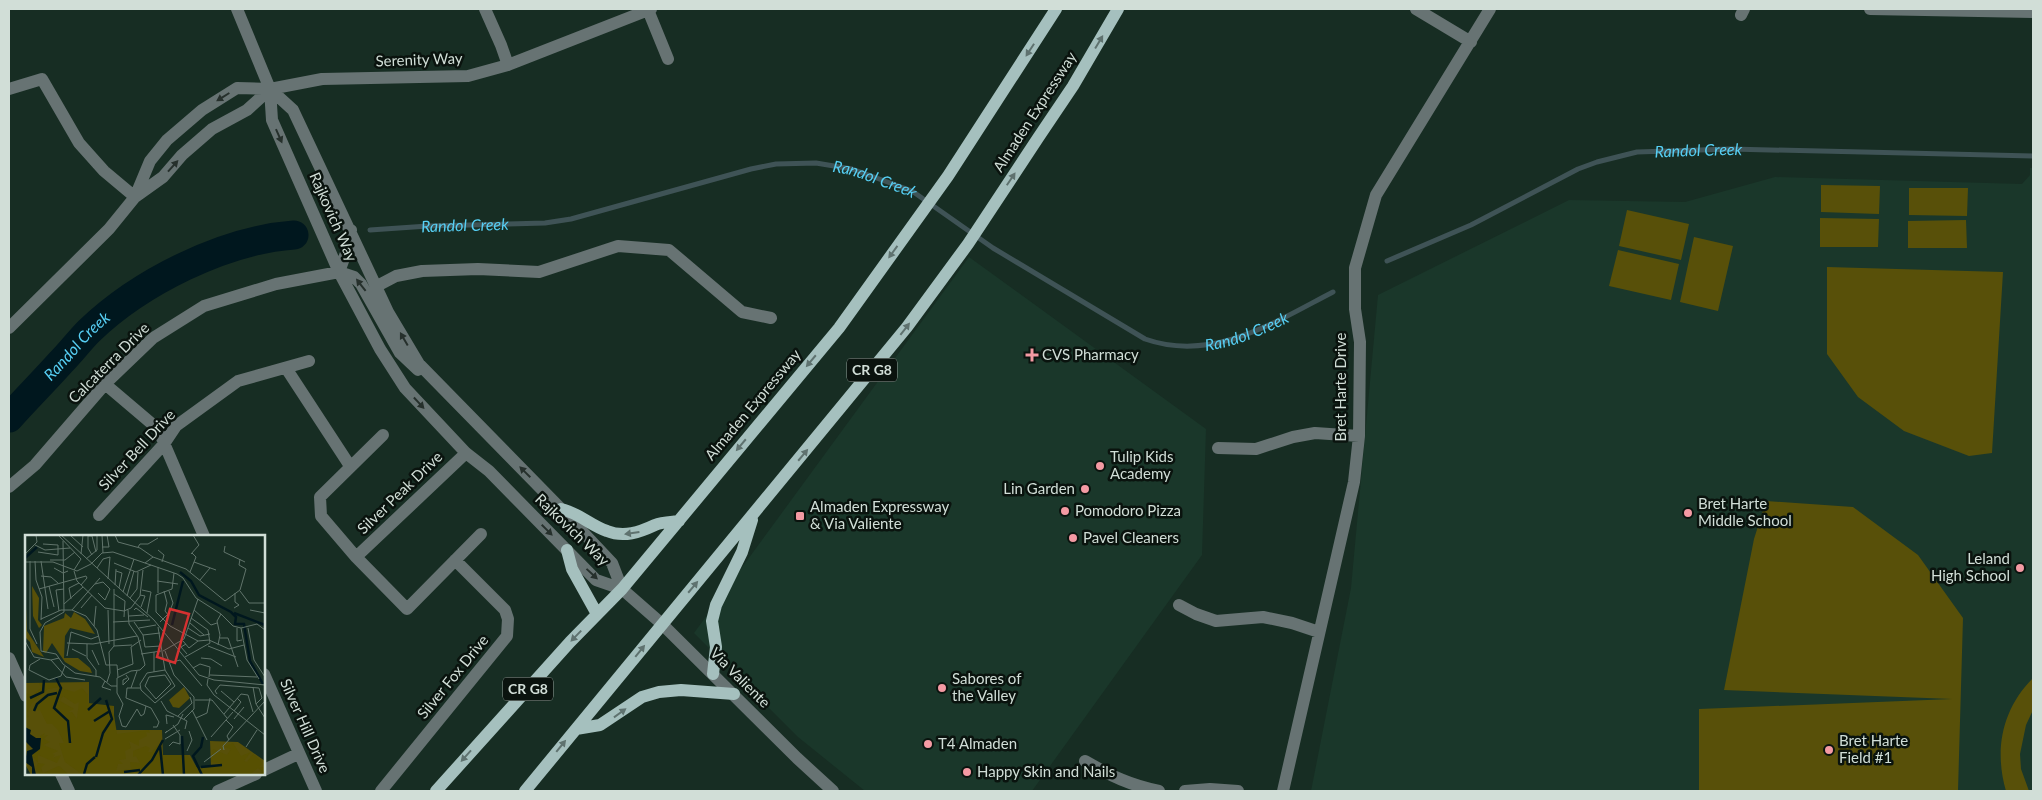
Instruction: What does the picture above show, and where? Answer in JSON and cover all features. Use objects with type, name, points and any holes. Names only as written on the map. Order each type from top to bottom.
[{"type":"main road","name":"Almaden Expressway","points":[[436,791],[622,589],[839,328],[922,213],[1056,9]]},
{"type":"main road","name":"Almaden Expressway","points":[[525,791],[907,327],[968,244],[1073,86],[1118,9]]},
{"type":"main road","points":[[562,509],[574,512],[596,527],[616,534],[639,532],[656,524],[679,521]]},
{"type":"main road","points":[[713,674],[716,647],[712,621],[716,605],[742,552],[754,514]]},
{"type":"main road","points":[[567,550],[572,569],[597,614]]},
{"type":"main road","points":[[576,729],[600,725],[642,697],[659,692],[681,690],[734,694]]},
{"type":"street","name":"Rajkovich Way","points":[[237,9],[270,89],[272,120],[339,272],[380,349],[405,388],[466,453],[489,470],[596,580],[622,589]]},
{"type":"street","points":[[485,9],[502,44],[508,64]]},
{"type":"street","name":"Serenity Way","points":[[9,328],[109,229],[135,197],[150,162],[167,140],[202,110],[237,88],[270,89],[322,79],[468,76],[508,64],[650,9],[668,59]]},
{"type":"street","points":[[1416,9],[1471,42]]},
{"type":"street","name":"Bret Harte Drive","points":[[1283,791],[1319,632],[1328,604],[1354,482],[1359,436],[1360,342],[1356,309],[1355,268],[1376,195],[1490,9]]},
{"type":"street","points":[[1870,9],[2033,12]]},
{"type":"street","points":[[9,89],[42,79],[79,143],[104,171],[135,197]]},
{"type":"street","name":"Rajkovich Way","points":[[270,89],[293,110],[388,312],[419,364],[562,509],[612,563],[622,589]]},
{"type":"street","name":"Serenity Way","points":[[135,197],[163,178],[182,155],[212,129],[247,110],[270,89]]},
{"type":"street","points":[[351,230],[350,241],[339,272],[354,277],[361,284],[400,353],[415,369],[432,377]]},
{"type":"street","points":[[377,286],[396,276],[422,271],[478,269],[539,272],[618,246],[669,250],[742,312],[772,318]]},
{"type":"street","name":"Calcaterra Drive","points":[[9,487],[35,465],[105,384],[153,338],[204,306],[276,284],[339,272]]},
{"type":"street","name":"Silver Bell Drive","points":[[99,515],[164,444],[176,426],[238,382],[309,361]]},
{"type":"street","points":[[286,368],[350,466]]},
{"type":"street","points":[[105,384],[158,429],[204,535]]},
{"type":"street","points":[[1218,448],[1256,449],[1293,437],[1315,434],[1359,436]]},
{"type":"street","points":[[383,435],[320,497],[321,516],[356,558],[407,610],[482,534]]},
{"type":"street","name":"Silver Peak Drive","points":[[356,558],[466,453]]},
{"type":"street","name":"Silver Fox Drive","points":[[381,791],[507,636],[508,619],[505,610],[455,560]]},
{"type":"street","name":"Via Valiente","points":[[622,589],[662,624],[803,764],[833,791]]},
{"type":"street","points":[[1179,605],[1196,614],[1216,620],[1263,618],[1292,623],[1319,632]]},
{"type":"street","points":[[9,658],[25,694]]},
{"type":"street","name":"Silver Hill Drive","points":[[265,676],[316,791]]},
{"type":"street","points":[[265,770],[298,754]]},
{"type":"street","points":[[1085,761],[1126,783],[1159,791]]},
{"type":"street","points":[[61,775],[69,791]]},
{"type":"street","points":[[218,791],[254,775]]},
{"type":"street","points":[[1185,791],[1210,789],[1238,791]]},
{"type":"shaded area","name":"Bret Harte Middle School","points":[[2030,168],[2033,168],[2033,791],[1311,791],[1351,588],[1378,295],[1569,200],[1685,202],[1775,177],[2022,184],[2030,175]]},
{"type":"shaded area","points":[[1821,185],[1880,186],[1879,214],[1821,212]]},
{"type":"shaded area","points":[[1909,188],[1968,188],[1967,216],[1909,215]]},
{"type":"shaded area","points":[[1627,210],[1689,224],[1681,260],[1619,246]]},
{"type":"shaded area","points":[[1820,218],[1879,219],[1878,247],[1820,247]]},
{"type":"shaded area","points":[[1966,220],[1967,248],[1908,248],[1908,221]]},
{"type":"shaded area","points":[[1694,237],[1733,246],[1718,311],[1680,302]]},
{"type":"shaded area","points":[[1618,250],[1679,264],[1671,300],[1609,286]]},
{"type":"shaded area","points":[[969,257],[1206,429],[1202,555],[1032,791],[865,791],[798,737],[694,633]]},
{"type":"shaded area","points":[[1827,267],[2003,272],[1992,453],[1969,456],[1904,431],[1858,397],[1827,354]]},
{"type":"shaded area","points":[[1766,501],[1853,507],[1918,555],[1963,618],[1958,791],[1699,791],[1699,709],[1952,699],[1724,690],[1754,539]]},
{"type":"shaded area","points":[[2033,678],[2033,710],[2026,725],[2020,754],[2021,769],[2029,791],[2006,791],[2002,776],[2001,760],[2003,731],[2014,703]]},
{"type":"waterway","name":"Randol Creek","points":[[1387,261],[1471,225],[1578,169],[1637,152],[1730,149],[2033,156]]},
{"type":"waterway","name":"Randol Creek","points":[[370,230],[428,226],[545,223],[571,219],[751,169],[776,164],[816,163],[852,169],[912,191],[993,248],[1145,339],[1170,345],[1195,346],[1219,343],[1243,336],[1266,326],[1333,292]]},
{"type":"waterway","name":"Randol Creek","points":[[9,418],[89,331],[133,296],[184,266],[212,255],[240,245],[294,235]]},
{"type":"place","name":"CVS Pharmacy","points":[[1032,355]]},
{"type":"place","name":"Tulip Kids Academy","points":[[1100,466]]},
{"type":"place","name":"Lin Garden","points":[[1085,489]]},
{"type":"place","name":"Pomodoro Pizza","points":[[1065,511]]},
{"type":"place","name":"Bret Harte Middle School","points":[[1688,513]]},
{"type":"place","name":"Almaden Expressway & Via Valiente","points":[[800,516]]},
{"type":"place","name":"Pavel Cleaners","points":[[1073,538]]},
{"type":"place","name":"Leland High School","points":[[2020,568]]},
{"type":"place","name":"Sabores of the Valley","points":[[942,688]]},
{"type":"place","name":"T4 Almaden","points":[[928,744]]},
{"type":"place","name":"Bret Harte Field #1","points":[[1829,750]]},
{"type":"place","name":"Happy Skin and Nails","points":[[967,772]]}]
